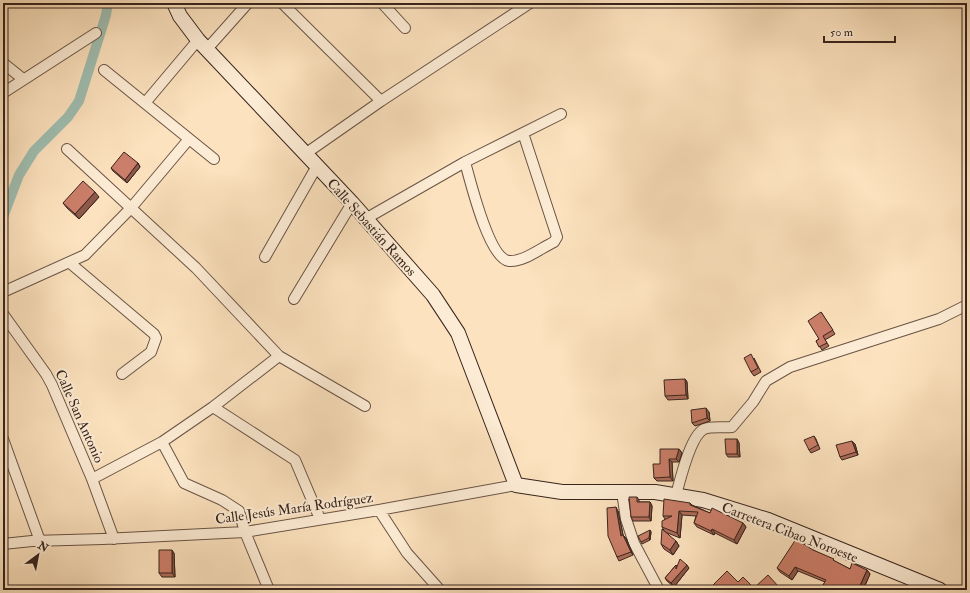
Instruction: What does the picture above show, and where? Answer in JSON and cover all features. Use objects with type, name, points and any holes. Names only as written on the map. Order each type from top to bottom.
[{"type":"main road","name":"Calle Sebastián Ramos","points":[[174,3],[180,16],[202,45],[367,218],[433,296],[458,333],[516,485]]},
{"type":"main road","name":"Carretera Cibao Noroeste","points":[[516,485],[562,492],[655,492],[722,505],[768,520],[940,590]]},
{"type":"street","points":[[145,103],[202,45],[248,3]]},
{"type":"street","points":[[282,3],[381,101]]},
{"type":"street","points":[[382,3],[405,28]]},
{"type":"street","points":[[305,154],[381,101],[530,3]]},
{"type":"street","points":[[3,93],[96,33]]},
{"type":"street","points":[[3,63],[23,79]]},
{"type":"street","points":[[104,70],[214,159]]},
{"type":"street","points":[[367,218],[465,162],[560,114]]},
{"type":"street","points":[[465,162],[482,223],[499,256],[507,261],[519,260],[554,242],[557,237],[523,133]]},
{"type":"street","points":[[3,292],[70,263],[91,250],[131,208],[188,139]]},
{"type":"street","points":[[67,149],[196,268],[280,356],[365,406]]},
{"type":"street","points":[[265,257],[317,166]]},
{"type":"street","points":[[294,299],[352,203]]},
{"type":"street","points":[[70,263],[156,338],[151,352],[122,374]]},
{"type":"street","points":[[676,495],[686,460],[698,435],[704,429],[732,427],[753,402],[766,381],[777,373],[790,367],[939,319],[967,305]]},
{"type":"street","name":"Calle San Antonio","points":[[3,314],[46,374],[92,479],[114,539]]},
{"type":"street","points":[[92,479],[162,442],[213,407],[280,356]]},
{"type":"street","points":[[213,407],[295,460],[320,519]]},
{"type":"street","points":[[3,440],[40,540]]},
{"type":"street","points":[[162,442],[184,483],[236,508],[240,514],[245,532],[270,590]]},
{"type":"street","name":"Calle Jesús María Rodríguez","points":[[3,544],[40,540],[114,539],[245,532],[379,510],[516,485]]},
{"type":"street","points":[[622,492],[626,519],[634,542],[660,590]]},
{"type":"street","points":[[379,510],[407,553],[440,590]]},
{"type":"building","points":[[124,152],[138,163],[125,180],[111,168]]},
{"type":"building","points":[[83,181],[95,192],[75,214],[63,203]]},
{"type":"building","points":[[821,312],[833,330],[823,336],[827,343],[819,347],[816,341],[819,339],[808,321]]},
{"type":"building","points":[[751,354],[758,368],[751,372],[744,358]]},
{"type":"building","points":[[685,379],[686,395],[665,396],[664,380]]},
{"type":"building","points":[[706,408],[707,418],[692,423],[691,410]]},
{"type":"building","points":[[814,436],[818,445],[809,450],[804,440]]},
{"type":"building","points":[[725,439],[737,439],[737,454],[726,454]]},
{"type":"building","points":[[852,441],[856,452],[840,457],[836,445]]},
{"type":"building","points":[[660,449],[679,449],[676,459],[669,459],[670,477],[654,478],[653,464],[660,464]]},
{"type":"building","points":[[629,497],[637,497],[637,502],[650,502],[649,517],[631,517]]},
{"type":"building","points":[[664,499],[690,503],[690,505],[710,513],[712,508],[743,523],[734,540],[712,529],[711,531],[694,523],[698,512],[679,511],[677,533],[662,527],[662,521],[672,516],[663,516]]},
{"type":"building","points":[[616,507],[621,536],[623,535],[631,552],[617,557],[608,536],[607,508]]},
{"type":"building","points":[[662,529],[676,541],[670,550],[661,544]]},
{"type":"building","points":[[650,530],[649,538],[641,542],[638,536]]},
{"type":"building","points":[[796,539],[813,550],[834,559],[833,560],[850,569],[852,563],[867,570],[858,590],[820,590],[826,580],[795,567],[789,576],[777,568]]},
{"type":"building","points":[[159,550],[172,550],[172,573],[159,573]]},
{"type":"building","points":[[680,559],[687,565],[671,583],[665,578],[676,565],[676,569]]},
{"type":"building","points":[[727,571],[738,582],[743,577],[754,588],[768,575],[779,587],[777,590],[708,590]]},
{"type":"building","points":[[878,586],[887,590],[876,590]]},
{"type":"waterway","points":[[3,217],[19,175],[34,151],[68,117],[79,101],[106,15],[108,3]]}]
